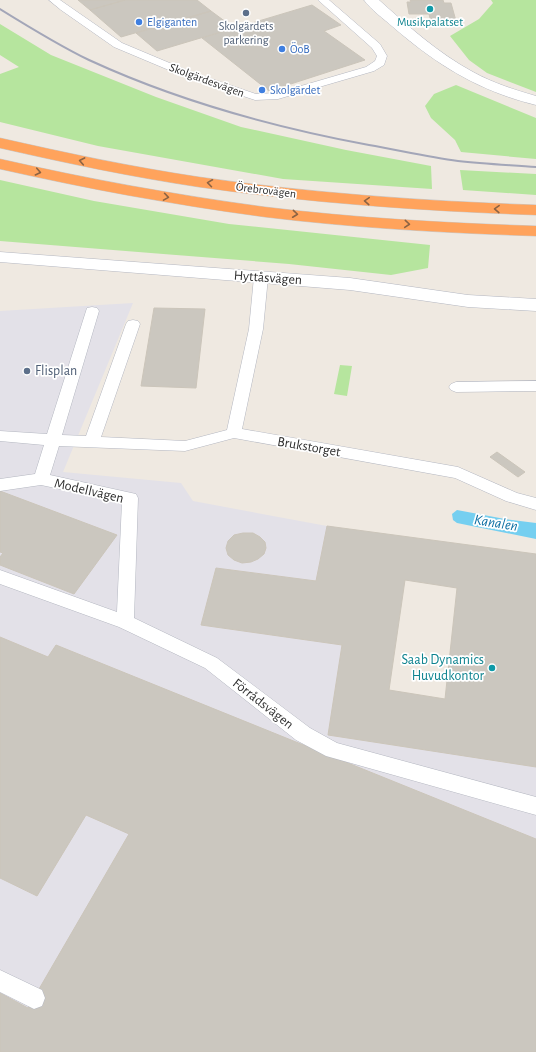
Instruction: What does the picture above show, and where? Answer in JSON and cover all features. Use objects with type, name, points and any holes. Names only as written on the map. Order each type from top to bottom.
[{"type":"highway","name":"Örebrovägen","points":[[0,143],[131,170],[293,194],[431,205],[536,210]]},
{"type":"highway","name":"Örebrovägen","points":[[0,164],[82,182],[144,193],[279,213],[411,225],[536,231]]},
{"type":"street","points":[[371,0],[440,58],[461,71],[486,84],[536,101]]},
{"type":"street","name":"Hyttåsvägen","points":[[0,257],[171,272],[350,284],[468,301],[536,306]]},
{"type":"lane","name":"Skolgärdesvägen","points":[[54,0],[118,45],[187,74],[255,97],[278,96],[295,92],[370,69],[380,63],[382,56],[376,46],[324,0]]},
{"type":"lane","points":[[0,436],[23,433],[52,440],[185,446],[234,433],[256,329],[261,277]]},
{"type":"lane","points":[[41,479],[92,311]]},
{"type":"lane","points":[[92,441],[132,324]]},
{"type":"lane","points":[[456,387],[536,386]]},
{"type":"lane","name":"Brukstorget","points":[[234,433],[458,473],[512,497],[536,504]]},
{"type":"lane","name":"Modellvägen","points":[[0,485],[41,479],[130,498],[125,622]]},
{"type":"lane","name":"Förrådsvägen","points":[[0,577],[125,622],[211,663],[303,734],[333,750],[536,806]]},
{"type":"lane","points":[[0,981],[34,998]]},
{"type":"shaded area","points":[[133,303],[63,472],[181,483],[193,501],[327,526],[316,581],[216,568],[201,625],[342,645],[328,735],[536,767],[536,1052],[0,1052],[0,311]]},
{"type":"green space","points":[[491,0],[536,0],[536,92],[487,73],[469,60],[450,36],[479,19],[493,3]]},
{"type":"green space","points":[[0,24],[51,55],[156,97],[241,127],[346,150],[431,166],[432,189],[283,179],[98,146],[0,122],[0,74],[19,67],[0,55]]},
{"type":"green space","points":[[456,85],[536,118],[536,159],[461,152],[455,140],[431,118],[425,106],[434,94]]},
{"type":"green space","points":[[460,170],[536,174],[536,195],[463,190]]},
{"type":"green space","points":[[0,180],[94,201],[229,224],[430,245],[428,268],[391,275],[289,264],[0,241]]},
{"type":"green space","points":[[340,365],[352,366],[347,396],[334,394]]},
{"type":"water","name":"Kanalen","points":[[457,510],[536,523],[536,539],[457,523],[453,520],[452,514]]},
{"type":"building","points":[[78,0],[125,0],[90,10]]},
{"type":"building","name":"Elgiganten","points":[[125,0],[197,0],[211,11],[121,37],[90,10]]},
{"type":"building","name":"Musikpalatset","points":[[410,0],[443,0],[444,3],[451,3],[456,21],[431,22],[429,14],[409,14],[407,2],[411,2]]},
{"type":"building","name":"ÖoB","points":[[312,5],[341,25],[324,31],[365,60],[269,91],[202,38]]},
{"type":"building","points":[[211,11],[234,28],[157,51],[136,33]]},
{"type":"building","points":[[154,308],[205,309],[196,388],[141,386]]},
{"type":"building","points":[[497,452],[525,472],[518,477],[490,457]]},
{"type":"building","points":[[0,491],[117,535],[74,594],[0,565],[0,557],[3,553],[0,552]]},
{"type":"building","name":"Saab Dynamics Huvudkontor","points":[[327,526],[536,554],[536,767],[328,735],[342,645],[201,625],[216,568],[316,581]],"holes":[[[405,580],[457,588],[445,699],[389,690]]]},
{"type":"building","points":[[253,533],[265,542],[266,548],[264,554],[251,562],[242,563],[234,560],[228,555],[226,548],[228,541],[234,535]]},
{"type":"building","points":[[0,637],[48,657],[56,645],[536,839],[536,1052],[0,1052],[0,993],[28,1008],[129,834],[86,815],[37,896],[0,878]]},
{"type":"railway","points":[[0,9],[55,42],[89,60],[157,88],[226,111],[297,130],[424,155],[468,162],[536,167]]},
{"type":"place","name":"Musikpalatset","points":[[430,9]]},
{"type":"place","name":"Skolgärdets parkering","points":[[246,13]]},
{"type":"place","name":"Elgiganten","points":[[139,22]]},
{"type":"place","name":"ÖoB","points":[[282,49]]},
{"type":"place","name":"Skolgärdet","points":[[262,90]]},
{"type":"place","name":"Flisplan","points":[[27,371]]},
{"type":"place","name":"Saab Dynamics Huvudkontor","points":[[492,668]]}]
